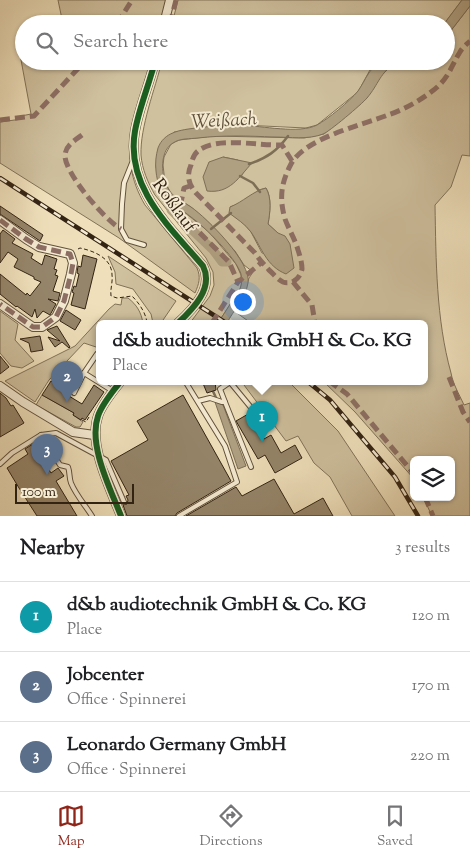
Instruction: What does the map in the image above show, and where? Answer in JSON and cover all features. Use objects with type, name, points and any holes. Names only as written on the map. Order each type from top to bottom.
[{"type":"street","points":[[166,15],[170,0]]},
{"type":"street","name":"Roßlauf","points":[[152,70],[135,132],[134,158],[140,182],[157,211],[206,272],[206,282],[199,300],[181,320]]},
{"type":"street","points":[[0,220],[39,247],[70,254],[73,263],[64,301],[56,317],[42,327],[33,327],[0,304]]},
{"type":"street","points":[[118,385],[98,414],[94,435],[99,456],[121,516]]},
{"type":"street","points":[[0,386],[73,432],[94,435]]},
{"type":"lane","points":[[134,158],[124,183],[121,229],[127,240],[144,245]]},
{"type":"lane","points":[[74,393],[84,373],[96,357]]},
{"type":"lane","points":[[84,373],[96,379]]},
{"type":"lane","points":[[105,385],[113,391]]},
{"type":"lane","points":[[179,516],[237,482],[225,446],[188,385]]},
{"type":"lane","points":[[226,385],[220,390],[251,467]]},
{"type":"lane","points":[[232,385],[258,416]]},
{"type":"lane","points":[[198,401],[210,398],[224,402]]},
{"type":"lane","points":[[0,464],[12,453],[41,435],[56,433],[74,441],[87,453],[106,460],[124,502]]},
{"type":"lane","points":[[41,435],[60,465],[68,467],[70,480],[92,516]]},
{"type":"path","points":[[70,254],[80,248],[96,252],[111,268],[111,296],[117,298],[132,296],[140,304],[147,320]]},
{"type":"shaded area","points":[[58,0],[166,0],[162,15],[61,15]]},
{"type":"shaded area","points":[[178,0],[462,0],[451,15],[174,15]]},
{"type":"shaded area","points":[[462,0],[470,0],[470,6],[455,25],[455,15],[451,15]]},
{"type":"shaded area","points":[[470,6],[470,156],[462,155],[451,187],[435,205],[438,289],[442,332],[455,385],[464,405],[470,403],[470,516],[432,516],[425,501],[455,501],[455,456],[410,456],[410,474],[355,412],[327,385],[428,385],[428,320],[247,320],[234,311],[253,272],[244,265],[235,251],[207,221],[191,207],[172,195],[165,182],[164,157],[171,144],[179,140],[214,136],[304,138],[324,134],[366,99],[380,76],[387,70],[455,70],[455,25]],"holes":[[[223,157],[238,160],[244,171],[241,177]],[[266,188],[270,201],[268,224],[280,235],[286,244],[291,259],[262,253],[251,232],[230,207],[243,202],[259,190]]]},
{"type":"shaded area","points":[[23,70],[149,70],[131,133],[131,168],[136,186],[145,205],[197,268],[199,280],[195,293],[119,238],[0,163],[0,122],[22,119],[21,116],[31,114]]},
{"type":"shaded area","points":[[159,70],[370,70],[358,92],[317,125],[306,128],[242,125],[215,126],[174,132],[159,148],[156,167],[168,199],[209,232],[236,264],[241,275],[240,289],[220,320],[192,320],[210,296],[214,285],[213,272],[206,258],[155,195],[148,181],[141,155],[141,144],[148,108]]},
{"type":"shaded area","points":[[387,70],[364,101],[323,134],[305,138],[226,136],[185,139],[173,143],[166,150],[163,160],[163,171],[169,190],[217,231],[236,253],[247,274],[247,288],[239,304],[229,320],[220,320],[240,289],[242,282],[241,274],[233,260],[212,235],[173,203],[163,192],[157,179],[156,162],[158,148],[164,138],[184,130],[224,125],[280,129],[310,128],[344,105],[358,91],[370,71]]},
{"type":"shaded area","points":[[223,157],[252,163],[228,187],[222,190],[207,191],[203,177],[209,162]]},
{"type":"shaded area","points":[[266,188],[270,201],[268,224],[278,233],[285,236],[290,244],[294,268],[286,274],[279,271],[269,261],[249,229],[229,213],[230,207]]},
{"type":"shaded area","points":[[108,256],[176,301],[163,320],[152,320],[151,314],[133,289],[116,284],[115,272]]},
{"type":"shaded area","points":[[122,298],[128,298],[140,312],[142,320],[99,320],[115,304],[121,305]]},
{"type":"shaded area","points":[[0,311],[18,324],[15,340],[34,361],[22,368],[11,366],[0,353]]},
{"type":"shaded area","points":[[96,323],[96,347],[84,343],[49,380],[35,402],[5,381],[75,346]]},
{"type":"shaded area","points":[[244,385],[292,385],[338,431],[395,516],[352,516],[330,477],[314,463],[298,436],[286,441]]},
{"type":"shaded area","points":[[42,395],[74,413],[73,415],[83,422],[80,427],[76,427],[36,405]]},
{"type":"shaded area","points":[[215,402],[223,405],[246,466],[238,469]]},
{"type":"building","points":[[0,206],[43,235],[40,241],[0,214]]},
{"type":"building","points":[[3,230],[15,239],[12,243],[33,254],[31,258],[42,265],[45,255],[57,259],[54,269],[57,270],[55,275],[58,276],[53,291],[60,293],[58,301],[48,299],[56,304],[50,315],[43,311],[37,318],[35,309],[32,317],[0,294],[0,274],[26,295],[27,293],[30,296],[41,282],[14,267],[18,259],[8,252],[0,263],[0,234]]},
{"type":"building","points":[[83,255],[97,259],[85,309],[71,305],[74,293],[72,292],[74,286],[76,287],[79,274],[77,273],[78,266],[81,267]]},
{"type":"building","points":[[66,310],[81,320],[75,330],[60,321]]},
{"type":"building","points":[[57,326],[69,348],[62,342],[55,347],[48,337],[60,341],[47,330]]},
{"type":"building","points":[[40,336],[43,350],[31,352],[29,343],[20,339]]},
{"type":"building","points":[[0,356],[9,367],[0,374]]},
{"type":"building","points":[[51,381],[82,404],[94,385],[104,392],[85,420],[82,418],[81,420],[73,415],[74,413],[42,395]]},
{"type":"building","points":[[204,385],[215,385],[216,390],[207,393]]},
{"type":"building","points":[[0,393],[11,406],[13,405],[24,423],[0,437]]},
{"type":"building","points":[[183,395],[231,481],[175,516],[127,516],[123,505],[127,504],[126,496],[129,495],[111,461],[148,440],[137,421]]},
{"type":"building","points":[[250,413],[264,439],[271,435],[281,453],[295,445],[302,458],[275,473],[265,455],[258,459],[236,421]]},
{"type":"building","points":[[33,444],[51,473],[58,468],[64,476],[56,481],[77,516],[37,516],[19,488],[7,468],[28,454],[25,449]]},
{"type":"building","points":[[274,479],[294,514],[323,498],[333,516],[186,516],[236,487],[242,496]]},
{"type":"waterway","points":[[249,164],[271,153],[288,136]]},
{"type":"waterway","points":[[240,176],[253,183],[260,192]]},
{"type":"waterway","points":[[171,199],[171,210],[213,250],[222,262],[227,262]]},
{"type":"waterway","points":[[211,229],[231,213]]},
{"type":"waterway","name":"Weißach","points":[[212,389],[217,400]]},
{"type":"railway","points":[[0,178],[221,320]]},
{"type":"railway","points":[[312,385],[330,400],[395,477],[418,516]]},
{"type":"marked path","points":[[123,15],[132,0]]},
{"type":"marked path","points":[[172,15],[176,0]]},
{"type":"marked path","points":[[455,61],[470,41]]},
{"type":"marked path","points":[[0,120],[34,116],[77,70]]},
{"type":"marked path","points":[[292,161],[282,145],[215,144],[206,146],[194,155],[189,173],[190,184],[196,193],[255,253],[269,270],[286,283],[297,279],[302,269],[299,252],[285,219],[282,204],[283,184],[291,164],[298,155],[321,140],[411,105],[442,83],[450,70]]},
{"type":"marked path","points":[[82,135],[67,148],[65,155],[71,173],[96,207],[121,229]]},
{"type":"marked path","points":[[190,186],[184,188],[179,212],[229,262],[238,282]]},
{"type":"marked path","points":[[0,220],[39,247],[70,254],[73,263],[64,301],[56,317],[42,327],[33,327],[0,304]]},
{"type":"marked path","points":[[214,320],[238,282],[261,263]]},
{"type":"marked path","points":[[293,282],[312,305],[314,320]]},
{"type":"marked path","points":[[449,377],[463,412],[470,422]]},
{"type":"marked path","points":[[335,385],[347,394],[410,469]]},
{"type":"marked path","points":[[427,501],[433,516]]},
{"type":"cycle path","points":[[152,70],[135,131],[134,151],[137,170],[143,188],[153,205],[164,221],[203,266],[206,274],[206,282],[200,298],[181,320]]},
{"type":"cycle path","points":[[118,385],[102,407],[98,416],[96,440],[106,480],[121,516]]},
{"type":"place","name":"Jobcenter","points":[[67,402]]},
{"type":"place","name":"d&b audiotechnik GmbH & Co. KG","points":[[262,442]]},
{"type":"place","name":"Leonardo Germany GmbH","points":[[47,475]]}]
